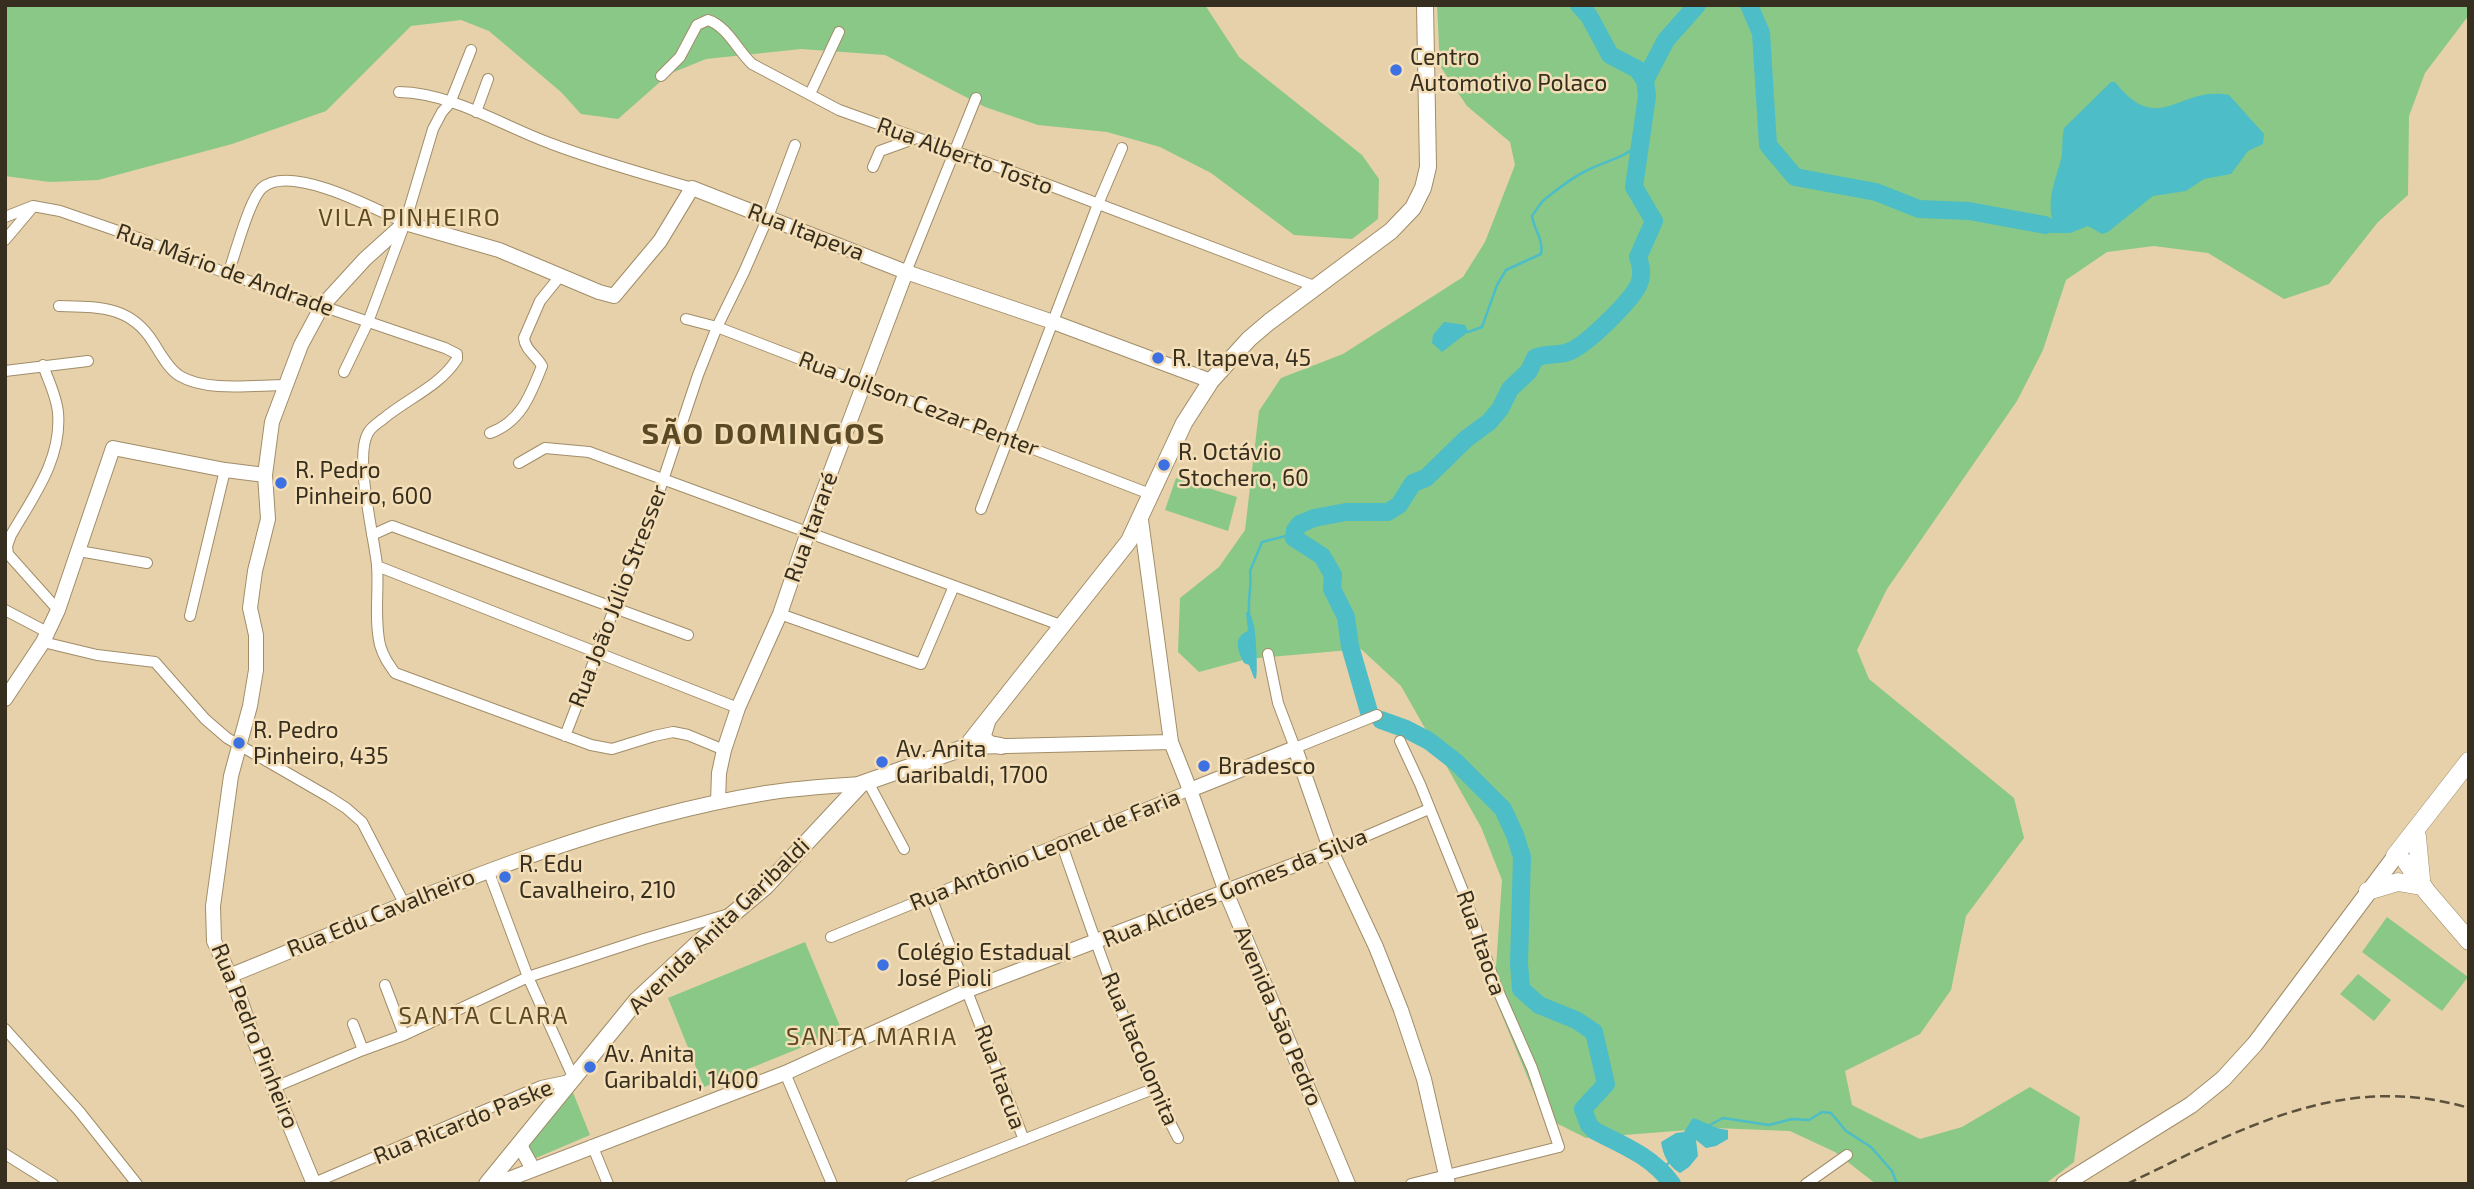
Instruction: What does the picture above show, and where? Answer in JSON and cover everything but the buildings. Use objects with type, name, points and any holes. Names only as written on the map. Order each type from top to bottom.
[{"type":"main road","points":[[966,747],[1056,623],[1121,552],[1141,520],[1150,494],[1184,423],[1211,381],[1249,340],[1314,286],[1391,231],[1413,208],[1423,188],[1428,167],[1425,5]]},
{"type":"main road","points":[[989,716],[982,738],[990,744],[1001,746]]},
{"type":"main road","name":"Avenida Anita Garibaldi","points":[[487,1184],[637,1000],[696,944],[765,887],[834,811],[864,783],[966,747]]},
{"type":"main road","points":[[2064,1184],[2191,1105],[2223,1079],[2255,1044],[2368,891],[2400,862],[2420,829],[2469,761]]},
{"type":"main road","points":[[2420,829],[2418,859],[2424,888]]},
{"type":"main road","points":[[2400,862],[2469,942]]},
{"type":"main road","points":[[2368,891],[2398,881],[2424,888]]},
{"type":"street","name":"Rua Alberto Tosto","points":[[661,76],[680,57],[697,25],[708,20],[721,27],[740,53],[752,64],[839,110],[1314,286]]},
{"type":"street","points":[[810,94],[839,32]]},
{"type":"street","points":[[344,372],[368,322],[405,223],[433,129],[450,103],[471,50]]},
{"type":"street","points":[[476,112],[488,79]]},
{"type":"street","name":"Rua Itapeva","points":[[399,92],[416,92],[450,103],[551,144],[692,188],[906,272],[1053,322],[1211,381]]},
{"type":"street","name":"Rua Itararé","points":[[718,802],[719,773],[738,708],[780,614],[906,272],[976,98]]},
{"type":"street","points":[[873,167],[880,151],[916,138]]},
{"type":"street","name":"Rua João Júlio Stresser","points":[[565,736],[717,327],[768,217],[795,145]]},
{"type":"street","points":[[981,509],[1122,148]]},
{"type":"street","points":[[228,274],[256,195],[270,183],[278,181],[311,183],[405,223],[499,250],[614,296],[660,241],[692,188]]},
{"type":"street","points":[[5,217],[33,206]]},
{"type":"street","points":[[5,240],[33,206]]},
{"type":"street","name":"Rua Mário de Andrade","points":[[33,206],[60,211],[141,239],[228,274],[457,354],[449,372],[369,431],[364,443],[366,507],[372,535]]},
{"type":"street","name":"Rua Pedro Pinheiro","points":[[314,1183],[214,941],[213,906],[231,776],[250,706],[256,670],[256,635],[250,608],[254,571],[268,519],[265,475],[272,422],[301,345],[322,306],[365,259],[405,223]]},
{"type":"street","points":[[490,433],[512,422],[521,412],[536,382],[542,366],[537,357],[527,349],[524,338],[540,301],[561,275]]},
{"type":"street","points":[[59,306],[104,307],[127,315],[148,334],[177,375],[197,384],[285,385]]},
{"type":"street","name":"Rua Joilson Cezar Penter","points":[[686,319],[717,327],[866,383],[1150,494]]},
{"type":"street","points":[[5,371],[88,361]]},
{"type":"street","points":[[43,365],[58,411],[56,449],[51,465],[7,546],[8,554],[58,610]]},
{"type":"street","points":[[5,699],[45,637],[58,610],[113,448],[265,475]]},
{"type":"street","points":[[519,463],[545,448],[589,452],[1056,623]]},
{"type":"street","points":[[190,617],[225,470]]},
{"type":"street","name":"Avenida São Pedro","points":[[1141,520],[1171,742],[1191,790],[1226,892],[1348,1184]]},
{"type":"street","points":[[688,635],[392,526],[372,535],[377,566],[379,642],[385,660],[395,673],[565,736],[612,749],[673,732],[688,735],[724,750]]},
{"type":"street","points":[[1121,552],[1137,548],[1146,555]]},
{"type":"street","points":[[79,551],[147,563]]},
{"type":"street","points":[[377,566],[738,708]]},
{"type":"street","points":[[780,614],[921,664],[954,586]]},
{"type":"street","points":[[5,610],[45,637],[97,656],[155,662],[205,719],[227,738],[338,802],[362,822],[405,905]]},
{"type":"street","points":[[1268,654],[1278,703],[1331,851],[1376,947],[1424,1079],[1447,1179],[1411,1184]]},
{"type":"street","name":"Rua Antônio Leonel de Faria","points":[[831,937],[1377,715]]},
{"type":"street","name":"Rua Itaoca","points":[[1400,741],[1463,891],[1505,1010],[1532,1068],[1559,1147],[1447,1179]]},
{"type":"street","points":[[966,747],[1171,742]]},
{"type":"street","points":[[864,783],[904,849]]},
{"type":"street","name":"Rua Edu Cavalheiro","points":[[229,976],[488,870],[650,818],[768,792],[864,783]]},
{"type":"street","points":[[815,787],[831,794],[834,811]]},
{"type":"street","name":"Rua Alcides Gomes da Silva","points":[[496,1184],[785,1073],[968,990],[1331,851],[1429,809]]},
{"type":"street","name":"Rua Itacolomita","points":[[1061,842],[1096,943],[1153,1089],[1178,1138]]},
{"type":"street","points":[[488,870],[528,977],[574,1079]]},
{"type":"street","name":"Rua Itacua","points":[[931,897],[1024,1140]]},
{"type":"street","points":[[275,1087],[404,1035],[528,977],[685,926],[734,913]]},
{"type":"street","points":[[685,926],[697,933],[696,944]]},
{"type":"street","points":[[386,985],[404,1035]]},
{"type":"street","points":[[353,1024],[363,1050]]},
{"type":"street","points":[[5,1029],[79,1111],[137,1184]]},
{"type":"street","points":[[785,1073],[832,1184]]},
{"type":"street","name":"Rua Ricardo Paske","points":[[314,1183],[541,1086],[574,1079]]},
{"type":"street","points":[[911,1184],[1153,1089]]},
{"type":"street","points":[[520,1143],[533,1170]]},
{"type":"street","points":[[592,1145],[608,1184]]},
{"type":"street","points":[[5,1154],[53,1184]]},
{"type":"street","points":[[1806,1184],[1847,1155]]},
{"type":"green space","points":[[5,5],[1205,5],[1239,57],[1362,155],[1379,179],[1378,219],[1352,239],[1294,235],[1211,173],[1160,147],[1107,132],[1038,125],[985,107],[885,55],[801,49],[706,59],[669,74],[618,119],[581,114],[561,92],[489,31],[461,20],[411,26],[326,111],[232,144],[98,180],[50,182],[5,176]]},
{"type":"green space","points":[[1437,5],[2469,5],[2469,15],[2425,73],[2409,116],[2408,195],[2378,222],[2329,284],[2284,299],[2208,253],[2154,246],[2107,252],[2066,280],[2043,350],[2017,401],[1887,589],[1857,650],[1869,679],[2014,798],[2024,838],[1966,916],[1951,990],[1920,1034],[1845,1071],[1852,1105],[1920,1139],[1962,1127],[2030,1087],[2080,1117],[2074,1162],[2045,1184],[1876,1184],[1835,1152],[1790,1131],[1714,1128],[1586,1138],[1544,1117],[1494,996],[1502,880],[1481,827],[1401,686],[1361,649],[1247,659],[1199,672],[1178,652],[1180,598],[1219,567],[1245,530],[1259,411],[1281,378],[1343,354],[1463,277],[1485,242],[1515,165],[1510,142],[1467,106],[1440,66]]},
{"type":"green space","points":[[1176,478],[1237,497],[1228,531],[1165,510]]},
{"type":"green space","points":[[2387,917],[2468,977],[2442,1011],[2362,952]]},
{"type":"green space","points":[[805,942],[842,1031],[704,1087],[668,998]]},
{"type":"green space","points":[[2358,974],[2391,1000],[2374,1021],[2340,994]]},
{"type":"green space","points":[[572,1090],[590,1135],[536,1158],[530,1156],[526,1146]]},
{"type":"water","points":[[2111,82],[2115,82],[2130,98],[2144,106],[2157,108],[2212,94],[2229,95],[2264,134],[2263,144],[2248,151],[2231,174],[2204,179],[2186,191],[2153,196],[2108,232],[2102,234],[2088,226],[2070,233],[2051,233],[2045,225],[2052,219],[2051,197],[2061,159],[2064,128]]},
{"type":"water","points":[[1444,322],[1465,325],[1468,332],[1442,352],[1432,343],[1433,335]]},
{"type":"water","points":[[1249,609],[1254,624],[1256,679],[1249,665],[1244,663],[1238,644],[1240,637],[1248,631],[1246,613]]},
{"type":"water","points":[[1693,1118],[1728,1130],[1728,1139],[1706,1148],[1696,1140],[1698,1156],[1680,1173],[1667,1160],[1661,1142],[1676,1133],[1684,1132]]},
{"type":"waterway","points":[[1369,712],[1350,646],[1346,617],[1332,589],[1333,575],[1322,556],[1294,538],[1295,530],[1300,524],[1314,518],[1346,512],[1388,512],[1399,505],[1413,483],[1426,478],[1466,439],[1489,422],[1500,409],[1510,389],[1529,371],[1535,358],[1568,352],[1585,342],[1618,311],[1639,284],[1641,270],[1638,257],[1654,221],[1634,187],[1647,96],[1645,80],[1637,69],[1610,55],[1589,16],[1579,5]]},
{"type":"waterway","points":[[1645,80],[1666,40],[1697,5]]},
{"type":"waterway","points":[[1749,5],[1761,33],[1768,145],[1795,177],[1876,192],[1919,209],[1969,211],[2045,225]]},
{"type":"waterway","points":[[1468,332],[1482,327],[1497,285],[1506,270],[1541,254],[1541,244],[1532,216],[1543,201],[1575,177],[1627,153],[1639,144]]},
{"type":"waterway","points":[[1249,612],[1250,571],[1262,542],[1294,534]]},
{"type":"waterway","points":[[1381,720],[1429,741],[1456,762],[1503,809],[1522,857],[1519,963],[1521,989],[1539,1005],[1576,1020],[1594,1032],[1606,1084],[1583,1109],[1589,1125],[1595,1131],[1647,1159],[1672,1184]]},
{"type":"waterway","points":[[1708,1126],[1723,1118],[1769,1125],[1792,1119],[1809,1120],[1822,1112],[1831,1113],[1846,1131],[1871,1147],[1892,1171],[1897,1184]]},
{"type":"waterway","points":[[1662,1171],[1670,1161]]},
{"type":"railway","points":[[2127,1184],[2250,1127],[2334,1101],[2377,1096],[2422,1098],[2469,1108]]},
{"type":"place","name":"Centro Automotivo Polaco","points":[[1396,70]]},
{"type":"place","name":"R. Itapeva, 45","points":[[1158,358]]},
{"type":"place","name":"R. Octávio Stochero, 60","points":[[1164,465]]},
{"type":"place","name":"R. Pedro Pinheiro, 600","points":[[281,483]]},
{"type":"place","name":"R. Pedro Pinheiro, 435","points":[[239,743]]},
{"type":"place","name":"Av. Anita Garibaldi, 1700","points":[[882,762]]},
{"type":"place","name":"Bradesco","points":[[1204,766]]},
{"type":"place","name":"R. Edu Cavalheiro, 210","points":[[505,877]]},
{"type":"place","name":"Colégio Estadual José Pioli","points":[[883,965]]},
{"type":"place","name":"Av. Anita Garibaldi, 1400","points":[[590,1067]]},
{"type":"district","name":"VILA PINHEIRO","points":[[410,218]]},
{"type":"district","name":"SÃO DOMINGOS","points":[[764,434]]},
{"type":"district","name":"SANTA CLARA","points":[[484,1016]]},
{"type":"district","name":"SANTA MARIA","points":[[872,1037]]}]
